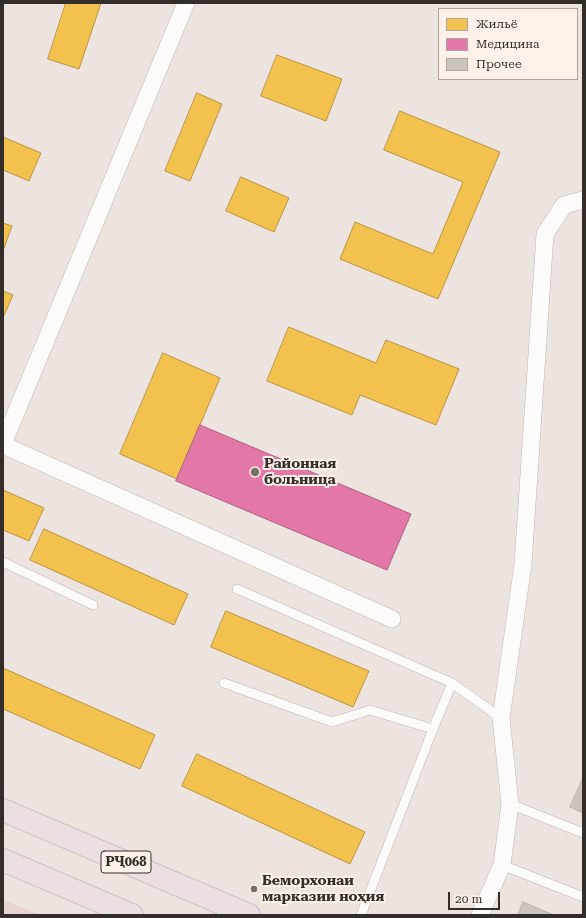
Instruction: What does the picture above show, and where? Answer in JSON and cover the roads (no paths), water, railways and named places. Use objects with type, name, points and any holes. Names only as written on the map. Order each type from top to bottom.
[{"type":"highway","name":"РҶ068","points":[[3,810],[249,915]]},
{"type":"highway","points":[[3,860],[132,915]]},
{"type":"street","points":[[186,3],[3,445],[392,619]]},
{"type":"street","points":[[480,915],[502,865],[510,804],[501,718],[523,564],[545,234],[564,205],[583,200]]},
{"type":"lane","points":[[3,562],[93,605]]},
{"type":"lane","points":[[237,589],[452,683],[501,718]]},
{"type":"lane","points":[[361,915],[452,683]]},
{"type":"lane","points":[[224,684],[332,722],[370,710],[433,729]]},
{"type":"lane","points":[[510,804],[583,833]]},
{"type":"lane","points":[[502,865],[583,896]]},
{"type":"place","name":"Районная больница","points":[[255,472]]},
{"type":"place","name":"Беморхонаи марказии ноҳия","points":[[254,889]]}]
